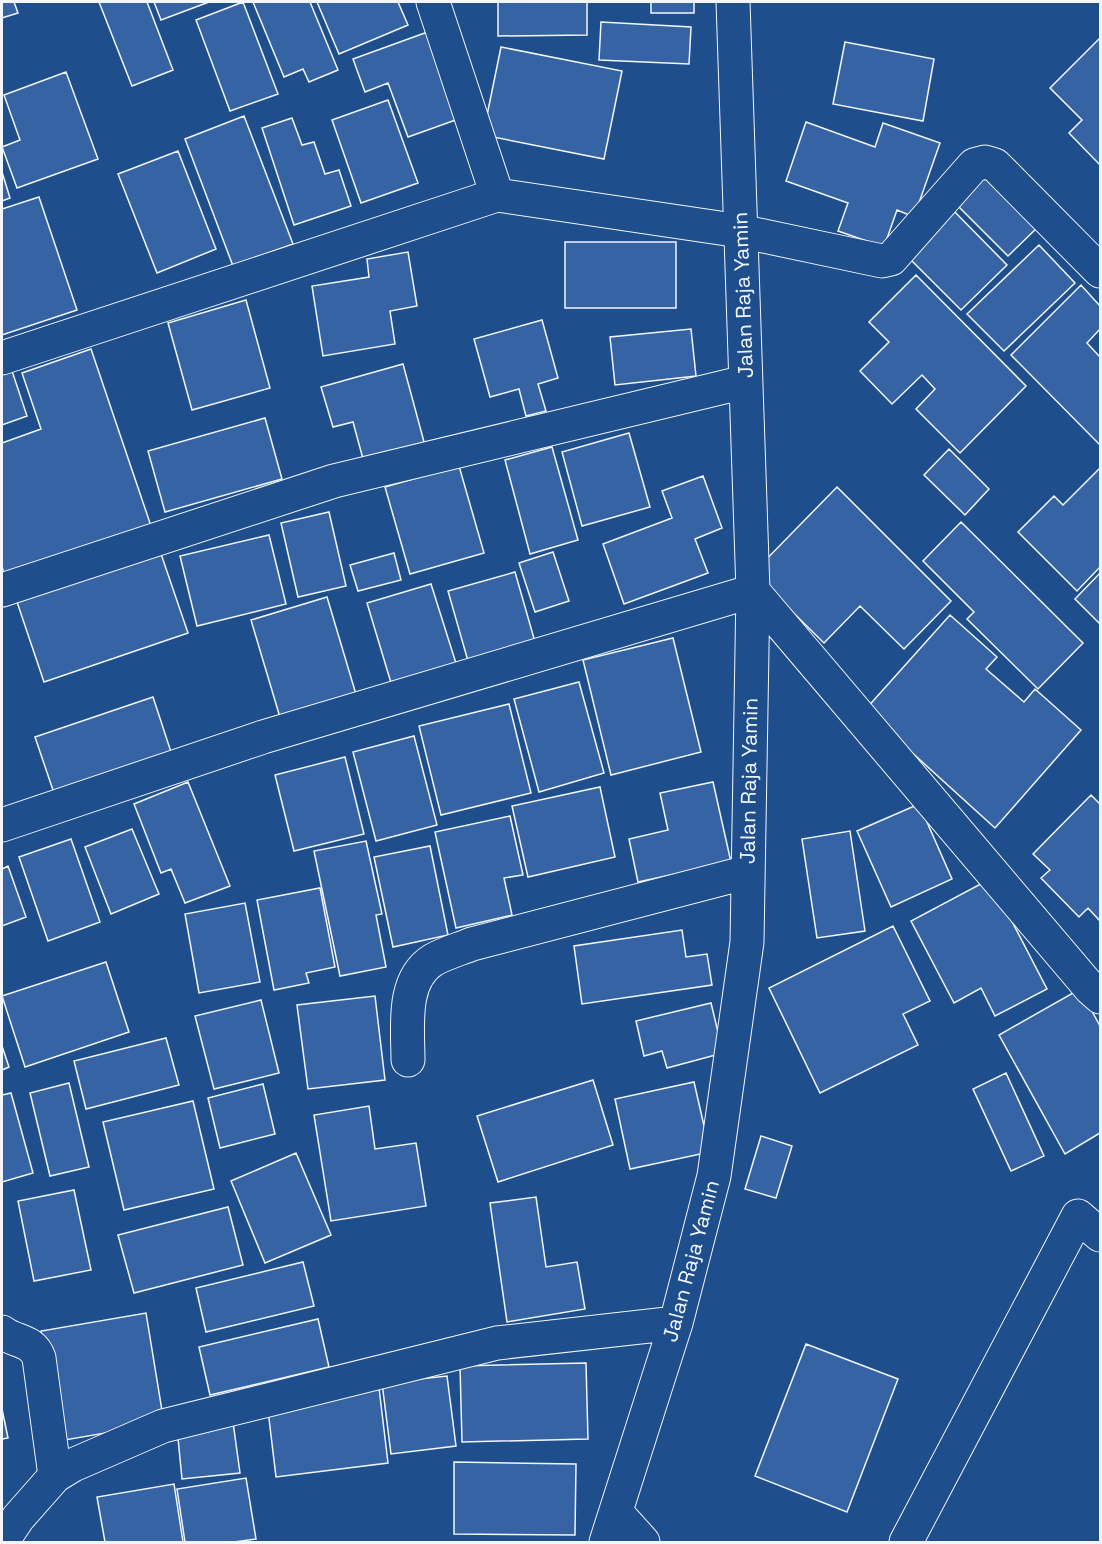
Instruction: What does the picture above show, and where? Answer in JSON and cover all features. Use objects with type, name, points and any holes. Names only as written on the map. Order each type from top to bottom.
[{"type":"street","points":[[433,2],[497,195]]},
{"type":"street","name":"Jalan Raja Yamin","points":[[606,1542],[676,1323],[714,1176],[747,942],[753,591],[733,2]]},
{"type":"street","points":[[2,358],[497,195],[740,231],[882,261],[891,259],[974,165],[985,162],[995,165],[1101,271]]},
{"type":"street","points":[[2,590],[334,481],[746,382]]},
{"type":"street","points":[[2,825],[263,737],[753,591],[1101,998]]},
{"type":"street","points":[[408,1060],[409,998],[415,980],[432,961],[472,944],[748,872]]},
{"type":"street","points":[[906,1542],[1078,1216],[1101,1235]]},
{"type":"street","points":[[2,1542],[18,1518],[55,1476],[73,1465],[163,1426],[497,1343],[676,1323]]},
{"type":"street","points":[[2,1332],[36,1349],[55,1476]]},
{"type":"street","points":[[616,1512],[643,1542]]},
{"type":"building","points":[[2,2],[14,2],[18,13],[2,18]]},
{"type":"building","points":[[99,2],[147,2],[173,70],[132,86]]},
{"type":"building","points":[[154,2],[209,2],[161,20]]},
{"type":"building","points":[[243,2],[278,94],[230,111],[196,20]]},
{"type":"building","points":[[253,2],[310,2],[338,70],[309,82],[303,69],[284,77]]},
{"type":"building","points":[[317,2],[398,2],[408,25],[339,54]]},
{"type":"building","points":[[498,2],[587,2],[587,35],[498,36]]},
{"type":"building","points":[[651,2],[694,2],[694,13],[651,13]]},
{"type":"building","points":[[601,22],[691,27],[689,64],[599,60]]},
{"type":"building","points":[[433,30],[464,117],[408,137],[388,83],[365,92],[353,59]]},
{"type":"building","points":[[1100,38],[1100,165],[1069,133],[1082,120],[1050,88]]},
{"type":"building","points":[[845,42],[934,59],[923,121],[833,104]]},
{"type":"building","points":[[501,47],[622,71],[604,159],[483,135]]},
{"type":"building","points":[[66,72],[98,159],[17,188],[2,147],[20,140],[4,95]]},
{"type":"building","points":[[388,100],[418,183],[361,203],[332,120]]},
{"type":"building","points":[[244,116],[293,244],[233,266],[185,139]]},
{"type":"building","points":[[292,118],[302,145],[314,142],[325,174],[339,170],[351,206],[294,225],[262,128]]},
{"type":"building","points":[[806,122],[875,147],[883,123],[940,143],[914,217],[897,210],[884,247],[838,231],[848,203],[786,181]]},
{"type":"building","points":[[178,151],[216,249],[157,273],[118,174]]},
{"type":"building","points":[[984,168],[1040,225],[1008,256],[952,200]]},
{"type":"building","points":[[2,172],[10,198],[2,201]]},
{"type":"building","points":[[39,197],[77,310],[2,335],[2,209]]},
{"type":"building","points":[[948,205],[1007,265],[961,310],[902,251]]},
{"type":"building","points":[[565,242],[676,242],[676,308],[565,308]]},
{"type":"building","points":[[1039,245],[1075,283],[1004,351],[967,314]]},
{"type":"building","points":[[408,252],[417,306],[390,311],[395,344],[323,356],[312,286],[369,277],[367,259]]},
{"type":"building","points":[[916,275],[1026,386],[960,453],[916,409],[935,389],[922,375],[892,404],[860,371],[889,342],[869,322]]},
{"type":"building","points":[[1081,285],[1100,306],[1100,329],[1087,343],[1100,357],[1099,444],[1011,355]]},
{"type":"building","points":[[246,300],[270,388],[192,410],[168,323]]},
{"type":"building","points":[[542,320],[558,378],[538,384],[546,411],[526,416],[519,389],[490,397],[474,339]]},
{"type":"building","points":[[691,329],[696,376],[615,385],[610,337]]},
{"type":"building","points":[[91,349],[151,526],[4,575],[2,566],[2,443],[41,429],[22,373]]},
{"type":"building","points":[[403,364],[427,453],[366,470],[353,422],[333,427],[321,387]]},
{"type":"building","points":[[11,368],[27,416],[2,425],[2,371]]},
{"type":"building","points":[[265,418],[282,479],[165,512],[148,451]]},
{"type":"building","points":[[629,433],[650,507],[582,526],[562,452]]},
{"type":"building","points":[[552,447],[578,540],[530,554],[505,460]]},
{"type":"building","points":[[949,449],[989,489],[965,515],[924,475]]},
{"type":"building","points":[[459,466],[484,553],[410,574],[385,487]]},
{"type":"building","points":[[1100,468],[1100,567],[1077,591],[1018,532],[1054,496],[1063,505]]},
{"type":"building","points":[[703,476],[722,528],[695,539],[708,573],[624,604],[603,544],[672,518],[662,491]]},
{"type":"building","points":[[837,487],[951,601],[904,649],[860,606],[824,643],[753,573]]},
{"type":"building","points":[[329,512],[346,586],[298,597],[281,523]]},
{"type":"building","points":[[961,522],[1083,643],[1038,689],[967,619],[974,612],[923,561]]},
{"type":"building","points":[[269,535],[286,604],[197,626],[180,556]]},
{"type":"building","points":[[159,548],[188,633],[44,682],[15,596]]},
{"type":"building","points":[[553,552],[569,601],[535,612],[519,563]]},
{"type":"building","points":[[394,553],[401,580],[358,591],[350,565]]},
{"type":"building","points":[[515,572],[537,649],[470,668],[448,591]]},
{"type":"building","points":[[1100,573],[1100,624],[1075,599]]},
{"type":"building","points":[[431,584],[460,676],[395,696],[367,603]]},
{"type":"building","points":[[327,597],[358,701],[282,724],[251,620]]},
{"type":"building","points":[[950,615],[997,657],[986,669],[1024,702],[1035,689],[1081,730],[995,828],[865,710]]},
{"type":"building","points":[[673,638],[701,752],[611,775],[583,660]]},
{"type":"building","points":[[579,682],[604,773],[539,792],[514,699]]},
{"type":"building","points":[[153,697],[173,758],[56,799],[35,737]]},
{"type":"building","points":[[509,704],[531,793],[441,815],[419,726]]},
{"type":"building","points":[[414,736],[437,825],[376,841],[353,752]]},
{"type":"building","points":[[345,757],[364,834],[294,851],[275,775]]},
{"type":"building","points":[[188,782],[230,886],[185,903],[171,869],[161,873],[134,804]]},
{"type":"building","points":[[713,782],[731,862],[638,882],[629,839],[668,830],[660,793]]},
{"type":"building","points":[[600,787],[615,857],[528,877],[512,806]]},
{"type":"building","points":[[1091,795],[1100,804],[1100,921],[1088,908],[1079,917],[1041,878],[1050,870],[1033,854]]},
{"type":"building","points":[[919,804],[952,879],[891,907],[857,831]]},
{"type":"building","points":[[510,816],[523,875],[504,878],[512,915],[456,928],[435,832]]},
{"type":"building","points":[[132,829],[159,894],[111,914],[85,847]]},
{"type":"building","points":[[850,831],[865,931],[817,938],[802,839]]},
{"type":"building","points":[[71,839],[100,922],[48,941],[19,857]]},
{"type":"building","points":[[366,841],[382,914],[376,915],[386,967],[340,976],[314,851]]},
{"type":"building","points":[[430,846],[448,935],[393,947],[374,857]]},
{"type":"building","points":[[8,866],[26,917],[2,926],[2,869]]},
{"type":"building","points":[[990,879],[1047,989],[995,1016],[981,988],[954,1003],[911,921]]},
{"type":"building","points":[[320,888],[335,967],[306,973],[309,983],[274,990],[257,900]]},
{"type":"building","points":[[245,903],[260,982],[199,993],[185,914]]},
{"type":"building","points":[[893,926],[930,1001],[903,1014],[918,1045],[820,1093],[769,988]]},
{"type":"building","points":[[682,930],[686,957],[707,954],[712,985],[582,1004],[574,946]]},
{"type":"building","points":[[106,962],[129,1032],[25,1067],[2,996]]},
{"type":"building","points":[[1080,989],[1100,1026],[1100,1133],[1065,1154],[999,1035]]},
{"type":"building","points":[[375,996],[385,1080],[308,1089],[297,1005]]},
{"type":"building","points":[[261,1000],[279,1073],[214,1089],[195,1016]]},
{"type":"building","points":[[711,1003],[723,1053],[667,1068],[662,1051],[644,1056],[636,1021]]},
{"type":"building","points":[[166,1038],[179,1085],[86,1109],[74,1061]]},
{"type":"building","points":[[2,1046],[9,1067],[2,1070]]},
{"type":"building","points":[[1006,1073],[1044,1156],[1011,1171],[973,1089]]},
{"type":"building","points":[[593,1080],[613,1145],[498,1182],[477,1116]]},
{"type":"building","points":[[694,1082],[710,1152],[630,1169],[615,1099]]},
{"type":"building","points":[[69,1083],[89,1167],[50,1176],[30,1093]]},
{"type":"building","points":[[263,1084],[275,1134],[220,1148],[208,1098]]},
{"type":"building","points":[[11,1093],[33,1173],[2,1182],[2,1095]]},
{"type":"building","points":[[193,1101],[214,1189],[124,1210],[103,1122]]},
{"type":"building","points":[[369,1106],[375,1149],[416,1143],[426,1206],[331,1221],[314,1115]]},
{"type":"building","points":[[761,1136],[792,1146],[776,1198],[745,1189]]},
{"type":"building","points":[[296,1153],[331,1235],[265,1263],[231,1181]]},
{"type":"building","points":[[74,1190],[91,1270],[34,1281],[18,1201]]},
{"type":"building","points":[[536,1197],[546,1267],[577,1262],[585,1309],[507,1322],[490,1203]]},
{"type":"building","points":[[228,1207],[243,1265],[134,1293],[118,1235]]},
{"type":"building","points":[[303,1262],[314,1306],[206,1332],[196,1288]]},
{"type":"building","points":[[146,1313],[164,1423],[59,1441],[41,1331]]},
{"type":"building","points":[[318,1319],[329,1367],[210,1395],[199,1347]]},
{"type":"building","points":[[806,1344],[898,1379],[847,1512],[755,1476]]},
{"type":"building","points":[[586,1363],[588,1439],[462,1442],[460,1366]]},
{"type":"building","points":[[447,1376],[456,1446],[391,1454],[382,1383]]},
{"type":"building","points":[[379,1388],[388,1463],[276,1477],[267,1402]]},
{"type":"building","points":[[2,1409],[8,1438],[2,1439]]},
{"type":"building","points":[[233,1422],[240,1473],[182,1479],[177,1428]]},
{"type":"building","points":[[454,1462],[576,1464],[575,1535],[454,1534]]},
{"type":"building","points":[[246,1478],[256,1539],[234,1542],[185,1542],[177,1489]]},
{"type":"building","points":[[174,1484],[183,1542],[105,1542],[97,1497]]}]
